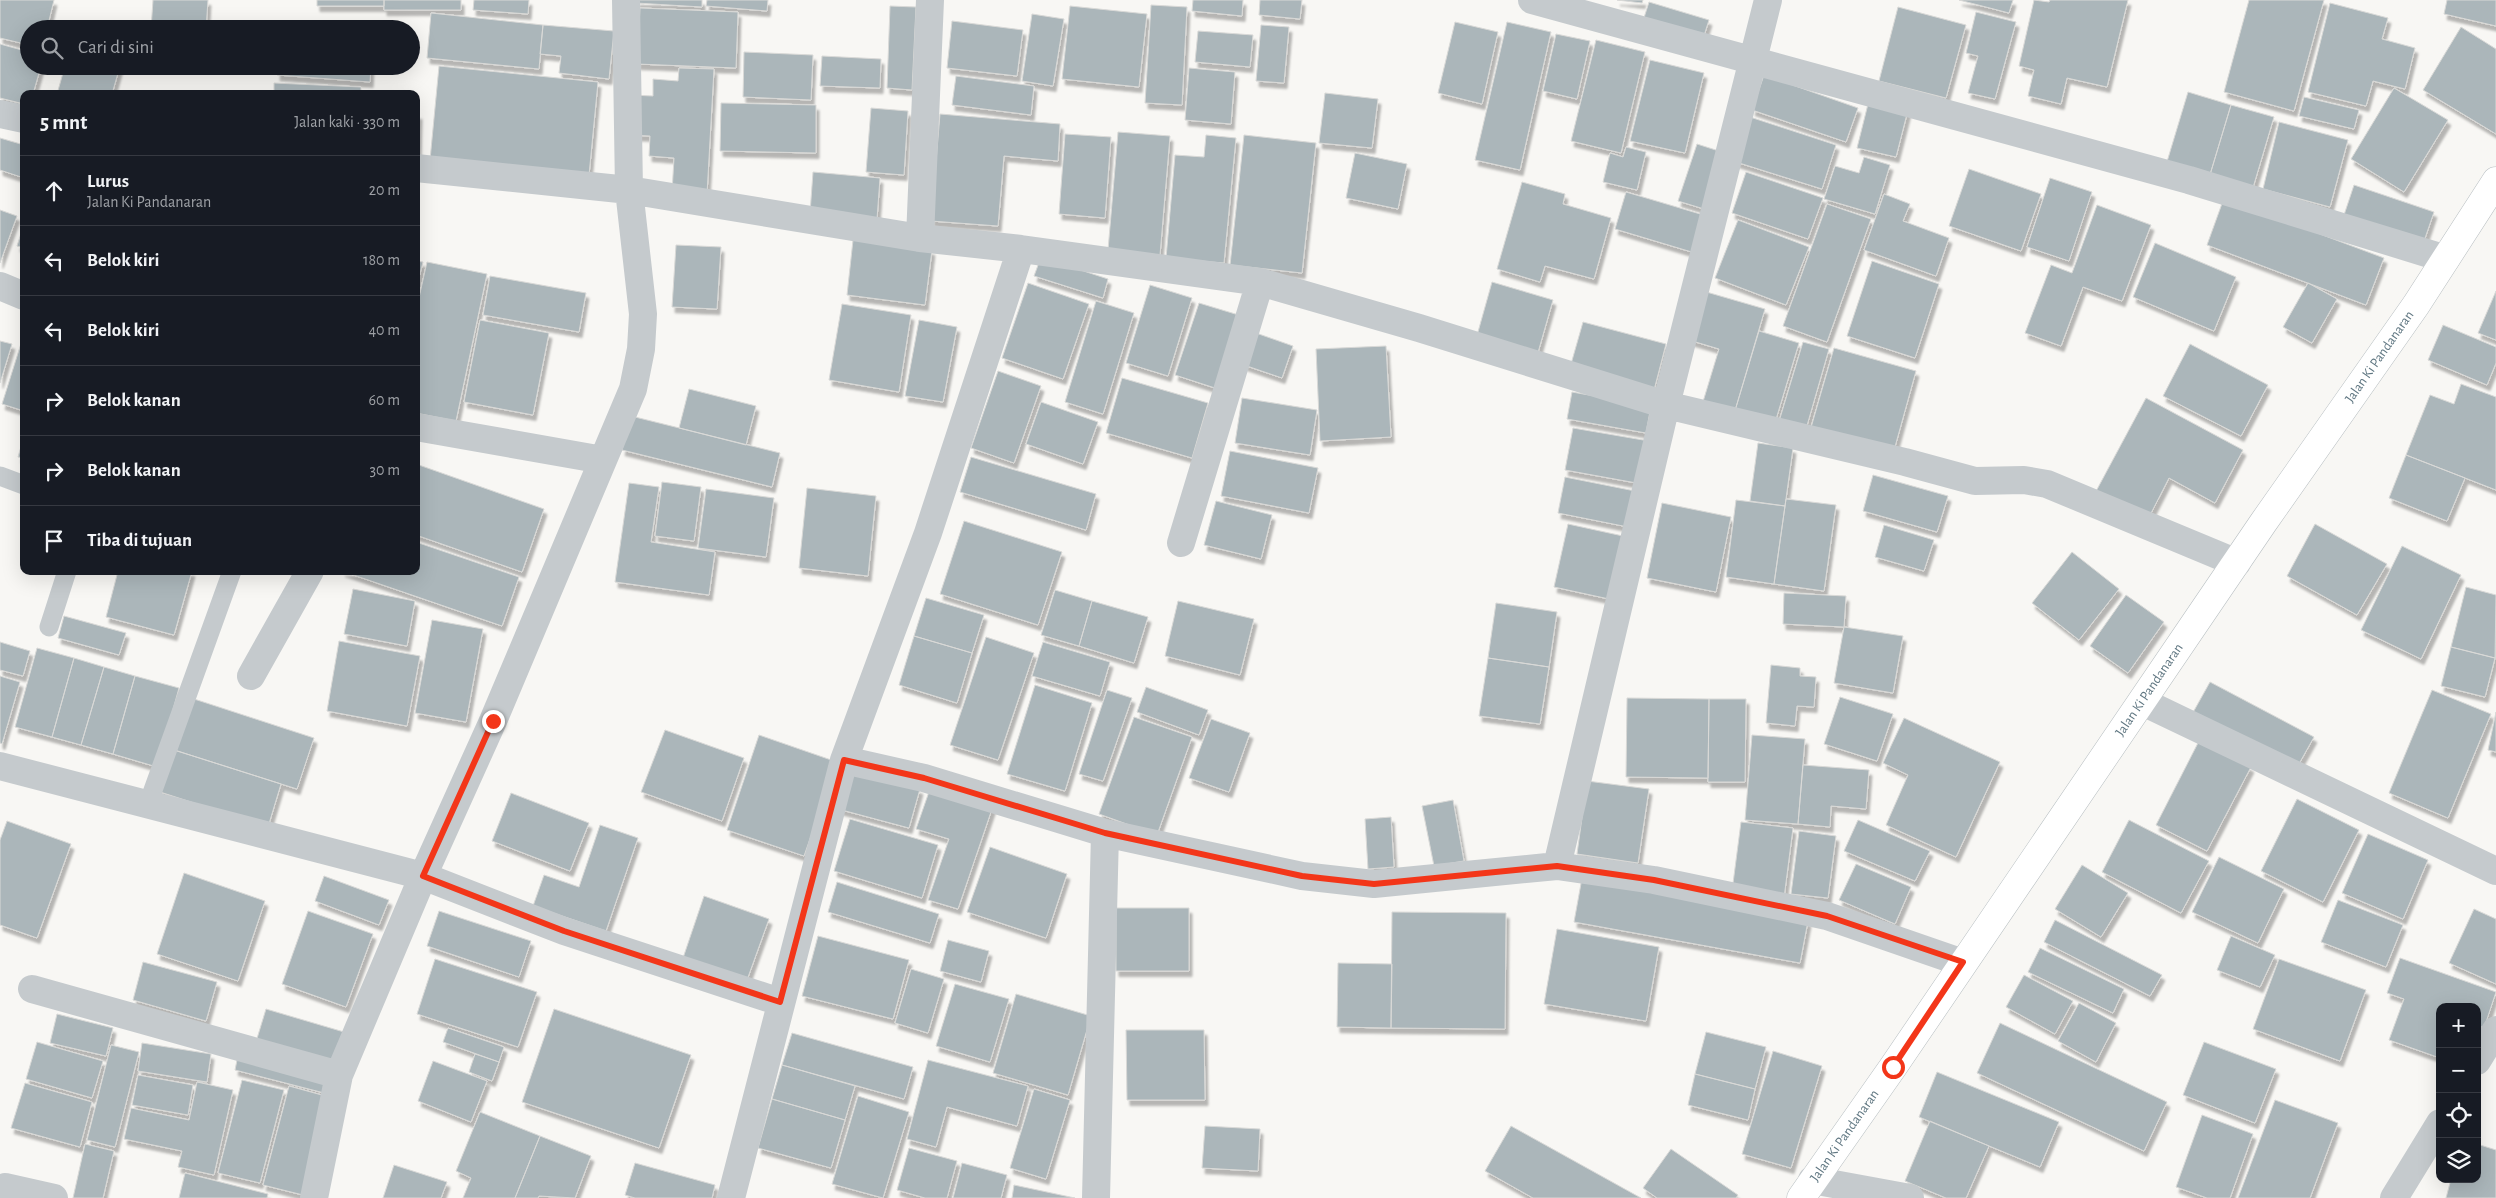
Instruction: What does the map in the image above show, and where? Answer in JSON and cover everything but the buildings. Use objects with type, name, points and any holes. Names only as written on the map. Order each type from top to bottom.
[{"type":"main road","name":"Jalan Ki Pandanaran","points":[[1806,1189],[2143,702],[2446,260],[2494,186]]},
{"type":"street","points":[[314,1198],[339,1075],[423,876],[493,721],[634,389],[643,314],[629,190],[626,0]]},
{"type":"street","points":[[920,238],[930,0]]},
{"type":"street","points":[[1532,0],[2189,180],[2446,260]]},
{"type":"street","points":[[1557,866],[1666,405],[1768,0]]},
{"type":"street","points":[[0,114],[20,118]]},
{"type":"street","points":[[420,168],[629,190],[920,238],[1021,249],[1260,282],[1428,331],[1666,405],[1905,462],[1975,481],[2024,480],[2047,484],[2237,563]]},
{"type":"street","points":[[731,1198],[780,1002],[844,760],[928,533],[1021,249]]},
{"type":"street","points":[[1181,543],[1260,282]]},
{"type":"street","points":[[0,286],[20,294]]},
{"type":"street","points":[[420,428],[603,460]]},
{"type":"street","points":[[251,676],[308,575]]},
{"type":"street","points":[[2143,702],[2496,871]]},
{"type":"street","points":[[844,760],[924,778],[1105,833],[1302,876],[1374,884],[1557,866],[1654,880],[1827,916],[1963,962]]},
{"type":"street","points":[[0,766],[423,876],[564,931],[780,1002]]},
{"type":"street","points":[[1096,1198],[1105,833]]},
{"type":"street","points":[[32,989],[339,1075]]},
{"type":"street","points":[[2481,1054],[2496,1030]]},
{"type":"street","points":[[2394,1198],[2436,1130]]},
{"type":"street","points":[[2,1189],[54,1198]]},
{"type":"street","points":[[1806,1189],[1910,1198]]},
{"type":"lane","points":[[0,476],[20,484]]},
{"type":"lane","points":[[49,627],[66,575]]},
{"type":"lane","points":[[148,804],[231,575]]},
{"type":"route","points":[[493,721],[423,876],[564,931],[780,1002],[844,760],[924,778],[1105,833],[1302,876],[1374,884],[1557,866],[1654,880],[1827,916],[1963,962],[1893,1067]]}]
